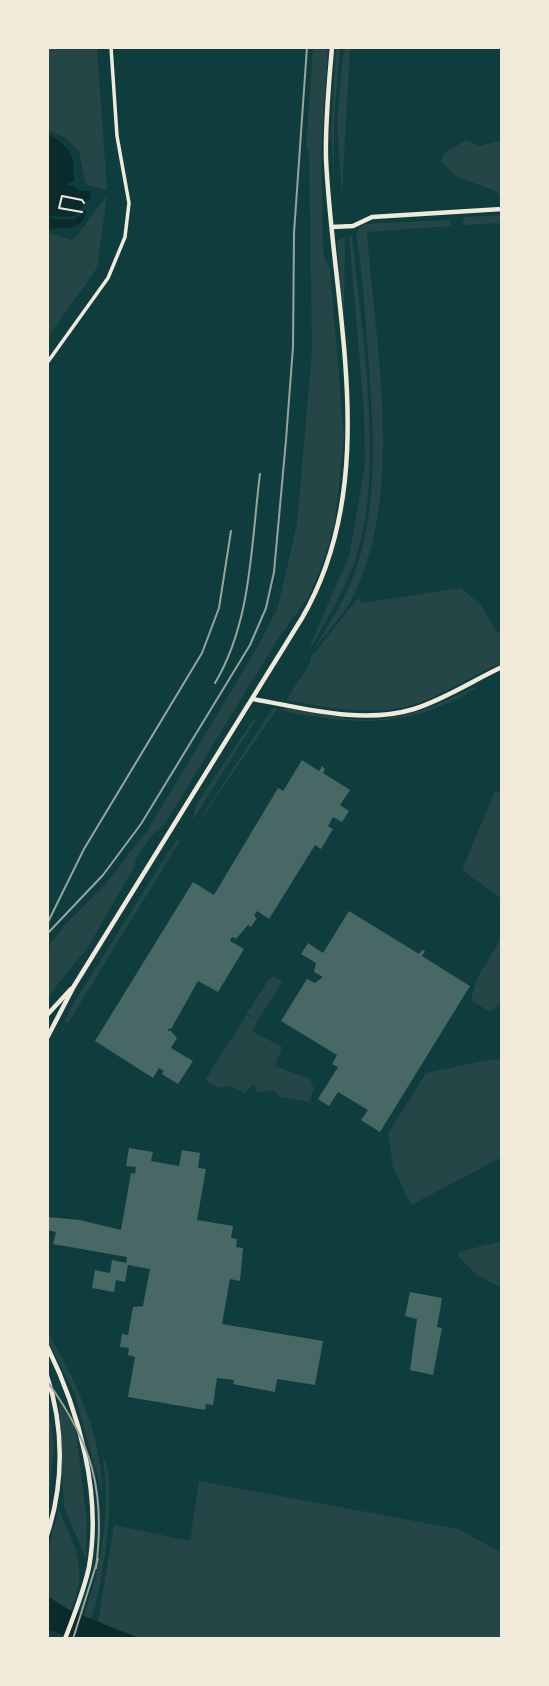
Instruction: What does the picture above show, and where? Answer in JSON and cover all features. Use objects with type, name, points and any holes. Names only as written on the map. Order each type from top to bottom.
[{"type":"street","points":[[47,363],[108,278],[125,237],[128,195],[117,136],[111,47]]},
{"type":"street","points":[[47,1038],[74,986],[253,699],[319,587],[342,508],[347,464],[347,415],[326,132],[332,47]]},
{"type":"street","points":[[332,227],[353,226],[372,217],[502,209]]},
{"type":"street","points":[[253,699],[350,715],[385,715],[432,702],[502,667]]},
{"type":"street","points":[[47,1015],[74,986]]},
{"type":"street","points":[[47,1346],[79,1422],[88,1484],[91,1548],[65,1639]]},
{"type":"street","points":[[47,1376],[57,1414],[60,1446],[57,1496],[47,1535]]},
{"type":"path","points":[[82,212],[59,208],[62,196],[82,200],[84,203]]},
{"type":"shaded area","points":[[47,47],[97,47],[107,190],[87,185],[79,151],[66,138],[48,130]]},
{"type":"shaded area","points":[[313,47],[328,47],[321,152],[323,243],[324,256],[330,269],[344,438],[335,521],[325,557],[309,596],[279,637],[164,825],[153,834],[134,862],[136,864],[88,947],[47,998],[47,948],[65,925],[105,884],[147,831],[257,648],[278,607],[297,524],[312,351],[309,151],[306,149]]},
{"type":"shaded area","points":[[336,47],[340,47],[334,120],[334,176],[331,130]]},
{"type":"shaded area","points":[[344,47],[350,47],[342,196],[337,125]]},
{"type":"shaded area","points":[[47,133],[66,147],[72,157],[74,181],[65,185],[74,186],[79,191],[90,191],[91,199],[84,202],[74,216],[47,217]]},
{"type":"shaded area","points":[[466,140],[480,146],[502,140],[502,197],[496,191],[457,177],[441,162],[443,154]]},
{"type":"shaded area","points":[[107,196],[97,268],[47,338],[47,232],[71,240],[75,238]]},
{"type":"shaded area","points":[[86,210],[85,217],[78,225],[49,229],[47,218],[73,220]]},
{"type":"shaded area","points":[[502,215],[502,223],[462,225],[464,217]]},
{"type":"shaded area","points":[[450,220],[451,226],[367,232],[383,416],[379,509],[370,553],[354,595],[313,651],[353,577],[369,514],[373,461],[371,408],[356,233],[363,224]]},
{"type":"shaded area","points":[[349,236],[352,236],[368,389],[370,468],[367,505],[361,540],[351,570],[306,655],[350,553],[365,464],[364,410]]},
{"type":"shaded area","points":[[345,237],[344,320],[337,241]]},
{"type":"shaded area","points":[[461,588],[481,605],[497,632],[502,632],[502,663],[424,701],[390,710],[355,710],[286,700],[310,663],[311,657],[358,598],[362,603]]},
{"type":"shaded area","points":[[477,688],[439,707],[401,718],[361,721],[340,720],[281,710],[306,710],[351,719],[383,719],[429,707]]},
{"type":"shaded area","points":[[272,709],[277,709],[186,841]]},
{"type":"shaded area","points":[[253,720],[255,721],[193,820],[196,805]]},
{"type":"shaded area","points":[[495,791],[502,792],[502,899],[462,870]]},
{"type":"shaded area","points":[[176,840],[179,842],[68,1023],[65,1021],[70,1009]]},
{"type":"shaded area","points":[[502,937],[502,1001],[490,1012],[471,1000],[477,978]]},
{"type":"shaded area","points":[[275,977],[282,982],[258,1020],[247,1013],[270,978]]},
{"type":"shaded area","points":[[247,1014],[258,1021],[252,1031],[282,1047],[275,1066],[310,1079],[314,1089],[309,1102],[280,1097],[274,1090],[256,1092],[254,1084],[244,1093],[230,1086],[219,1088],[205,1080]]},
{"type":"shaded area","points":[[487,1060],[502,1060],[502,1157],[411,1205],[393,1167],[388,1134],[426,1073]]},
{"type":"shaded area","points":[[502,1241],[502,1288],[477,1275],[458,1256],[458,1252]]},
{"type":"shaded area","points":[[47,1330],[77,1388],[92,1428],[101,1470],[102,1492],[74,1392],[47,1339]]},
{"type":"shaded area","points":[[47,1396],[54,1444],[47,1516]]},
{"type":"shaded area","points":[[59,1402],[74,1425],[77,1439],[87,1522],[86,1559],[64,1507]]},
{"type":"shaded area","points":[[103,1457],[108,1471],[109,1512],[104,1562],[91,1619],[84,1617],[103,1536],[106,1497]]},
{"type":"shaded area","points":[[199,1481],[458,1529],[502,1553],[502,1639],[141,1639],[98,1622],[114,1525],[190,1541]]},
{"type":"shaded area","points":[[59,1509],[78,1559],[79,1582],[71,1611],[47,1596],[47,1553]]},
{"type":"shaded area","points":[[47,1596],[71,1611],[141,1639],[74,1639],[47,1629]]},
{"type":"building","points":[[302,760],[319,771],[322,766],[325,769],[323,773],[350,790],[340,805],[349,811],[342,822],[333,817],[328,826],[333,829],[321,849],[315,845],[269,919],[257,911],[254,916],[257,918],[251,927],[248,925],[236,939],[232,937],[230,941],[244,949],[218,992],[198,981],[167,1033],[170,1030],[177,1038],[171,1048],[193,1061],[178,1084],[162,1074],[164,1071],[159,1068],[153,1078],[95,1041],[193,882],[214,895],[278,788],[283,791]]},
{"type":"building","points":[[349,911],[419,954],[422,950],[425,951],[422,956],[470,986],[380,1132],[361,1120],[368,1110],[338,1092],[329,1106],[318,1099],[338,1067],[332,1064],[337,1055],[281,1021],[307,979],[315,983],[323,977],[314,972],[316,963],[301,954],[308,943],[323,953]]},
{"type":"building","points":[[129,1148],[153,1152],[151,1161],[179,1166],[182,1150],[200,1153],[198,1168],[206,1169],[197,1220],[233,1226],[231,1238],[237,1239],[236,1247],[243,1248],[240,1281],[230,1279],[222,1324],[323,1341],[315,1385],[277,1379],[275,1392],[217,1378],[213,1405],[206,1404],[205,1410],[128,1397],[135,1357],[128,1355],[129,1348],[120,1347],[122,1334],[128,1335],[133,1307],[143,1306],[150,1269],[128,1265],[125,1282],[116,1280],[114,1292],[92,1288],[95,1270],[110,1273],[112,1260],[126,1263],[127,1257],[53,1244],[56,1232],[47,1230],[47,1221],[48,1217],[80,1220],[121,1230],[131,1173],[135,1174],[136,1167],[126,1166]]},
{"type":"building","points":[[410,1292],[442,1298],[437,1327],[442,1328],[433,1375],[410,1370],[417,1319],[405,1316]]},
{"type":"railway","points":[[47,934],[103,875],[141,824],[250,645],[266,608],[274,572],[293,347],[294,233],[307,47]]},
{"type":"railway","points":[[215,683],[227,659],[243,608],[252,555],[260,474]]},
{"type":"railway","points":[[47,924],[84,849],[202,653],[219,608],[231,531]]},
{"type":"railway","points":[[47,1381],[75,1426],[92,1469],[99,1515],[96,1568]]},
{"type":"railway","points":[[73,1639],[98,1559]]}]
